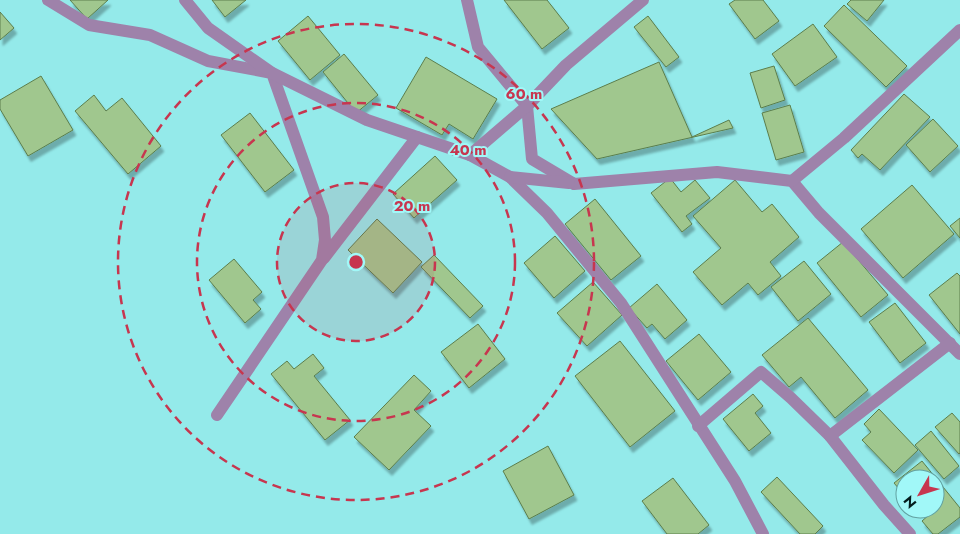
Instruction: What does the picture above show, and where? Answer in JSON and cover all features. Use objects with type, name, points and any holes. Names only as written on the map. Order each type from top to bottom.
[{"type":"street","points":[[48,0],[89,25],[150,35],[208,61],[272,74]]},
{"type":"street","points":[[185,0],[208,28],[272,74],[367,120],[470,155],[510,177],[547,213],[621,303],[735,481],[763,534]]},
{"type":"street","points":[[467,0],[478,47],[528,106],[532,159],[574,184]]},
{"type":"street","points":[[470,155],[528,106],[566,65],[640,1]]},
{"type":"street","points":[[792,181],[844,138],[960,30]]},
{"type":"street","points":[[272,74],[323,218],[325,240],[322,260]]},
{"type":"street","points":[[217,415],[322,260],[417,137]]},
{"type":"street","points":[[510,177],[574,184],[717,172],[792,181],[826,220],[960,354]]},
{"type":"street","points":[[830,436],[950,343]]},
{"type":"street","points":[[698,426],[761,372],[830,436],[884,505],[910,534]]},
{"type":"building","points":[[70,0],[108,0],[87,19]]},
{"type":"building","points":[[212,0],[246,0],[225,17]]},
{"type":"building","points":[[504,0],[547,0],[569,28],[542,49]]},
{"type":"building","points":[[735,0],[763,0],[779,21],[755,39],[729,4]]},
{"type":"building","points":[[851,0],[884,0],[867,21],[847,4]]},
{"type":"building","points":[[844,5],[907,66],[886,87],[824,26]]},
{"type":"building","points":[[0,12],[14,28],[0,40]]},
{"type":"building","points":[[308,16],[340,55],[310,80],[278,41]]},
{"type":"building","points":[[648,16],[679,57],[666,67],[634,27]]},
{"type":"building","points":[[813,24],[837,57],[795,86],[772,54]]},
{"type":"building","points":[[344,54],[378,95],[356,113],[323,72]]},
{"type":"building","points":[[426,57],[497,99],[473,139],[449,124],[442,135],[396,108]]},
{"type":"building","points":[[659,62],[692,137],[729,120],[733,128],[597,159],[551,109]]},
{"type":"building","points":[[774,66],[785,100],[761,108],[750,73]]},
{"type":"building","points":[[41,76],[73,130],[28,156],[0,109],[0,100]]},
{"type":"building","points":[[904,94],[930,117],[880,170],[862,154],[858,158],[851,150]]},
{"type":"building","points":[[94,95],[106,111],[122,98],[161,146],[128,174],[75,111]]},
{"type":"building","points":[[790,105],[804,152],[776,160],[762,113]]},
{"type":"building","points":[[250,113],[294,170],[265,192],[221,135]]},
{"type":"building","points":[[933,119],[958,146],[930,172],[906,145]]},
{"type":"building","points":[[435,156],[457,180],[414,218],[393,194]]},
{"type":"building","points":[[670,178],[681,192],[695,180],[710,198],[686,216],[692,224],[682,232],[651,193]]},
{"type":"building","points":[[735,180],[762,212],[772,204],[799,237],[770,262],[781,276],[758,295],[748,283],[722,305],[693,272],[721,248],[693,216]]},
{"type":"building","points":[[912,185],[954,234],[903,278],[861,229]]},
{"type":"building","points":[[595,199],[641,256],[611,280],[565,224]]},
{"type":"building","points":[[960,218],[960,238],[950,226]]},
{"type":"building","points":[[377,219],[422,262],[393,293],[348,250]]},
{"type":"building","points":[[555,236],[585,271],[554,298],[524,263]]},
{"type":"building","points":[[843,242],[888,295],[861,317],[817,263]]},
{"type":"building","points":[[434,255],[483,306],[470,318],[421,267]]},
{"type":"building","points":[[234,259],[262,292],[253,300],[261,309],[245,323],[209,280]]},
{"type":"building","points":[[804,261],[831,294],[798,321],[771,287]]},
{"type":"building","points":[[957,273],[960,276],[960,334],[929,295]]},
{"type":"building","points":[[593,282],[622,315],[587,346],[557,313]]},
{"type":"building","points":[[657,284],[687,320],[665,339],[652,324],[647,328],[629,308]]},
{"type":"building","points":[[895,303],[926,343],[900,363],[869,322]]},
{"type":"building","points":[[808,318],[868,390],[835,418],[801,377],[789,387],[762,355]]},
{"type":"building","points":[[478,324],[505,359],[469,388],[441,352]]},
{"type":"building","points":[[699,334],[731,372],[698,400],[666,361]]},
{"type":"building","points":[[620,341],[675,411],[630,447],[575,376]]},
{"type":"building","points":[[313,354],[324,368],[314,376],[350,420],[325,440],[271,374],[287,361],[294,369]]},
{"type":"building","points":[[414,375],[431,391],[414,410],[431,426],[389,470],[354,437]]},
{"type":"building","points":[[753,394],[763,406],[755,413],[771,433],[749,451],[723,419]]},
{"type":"building","points":[[879,409],[918,450],[898,469],[895,469],[894,473],[862,440],[871,432],[864,424]]},
{"type":"building","points":[[952,413],[960,422],[959,454],[935,427]]},
{"type":"building","points":[[931,431],[959,466],[945,478],[945,469],[935,469],[915,445]]},
{"type":"building","points":[[548,446],[574,495],[529,519],[503,471]]},
{"type":"building","points":[[922,461],[928,469],[912,469]]},
{"type":"building","points":[[777,477],[823,526],[815,534],[800,534],[761,492]]},
{"type":"building","points":[[673,478],[709,525],[698,534],[667,534],[642,501]]},
{"type":"building","points":[[945,489],[960,508],[960,517],[938,534],[933,534],[922,521],[924,519],[945,519]]}]
